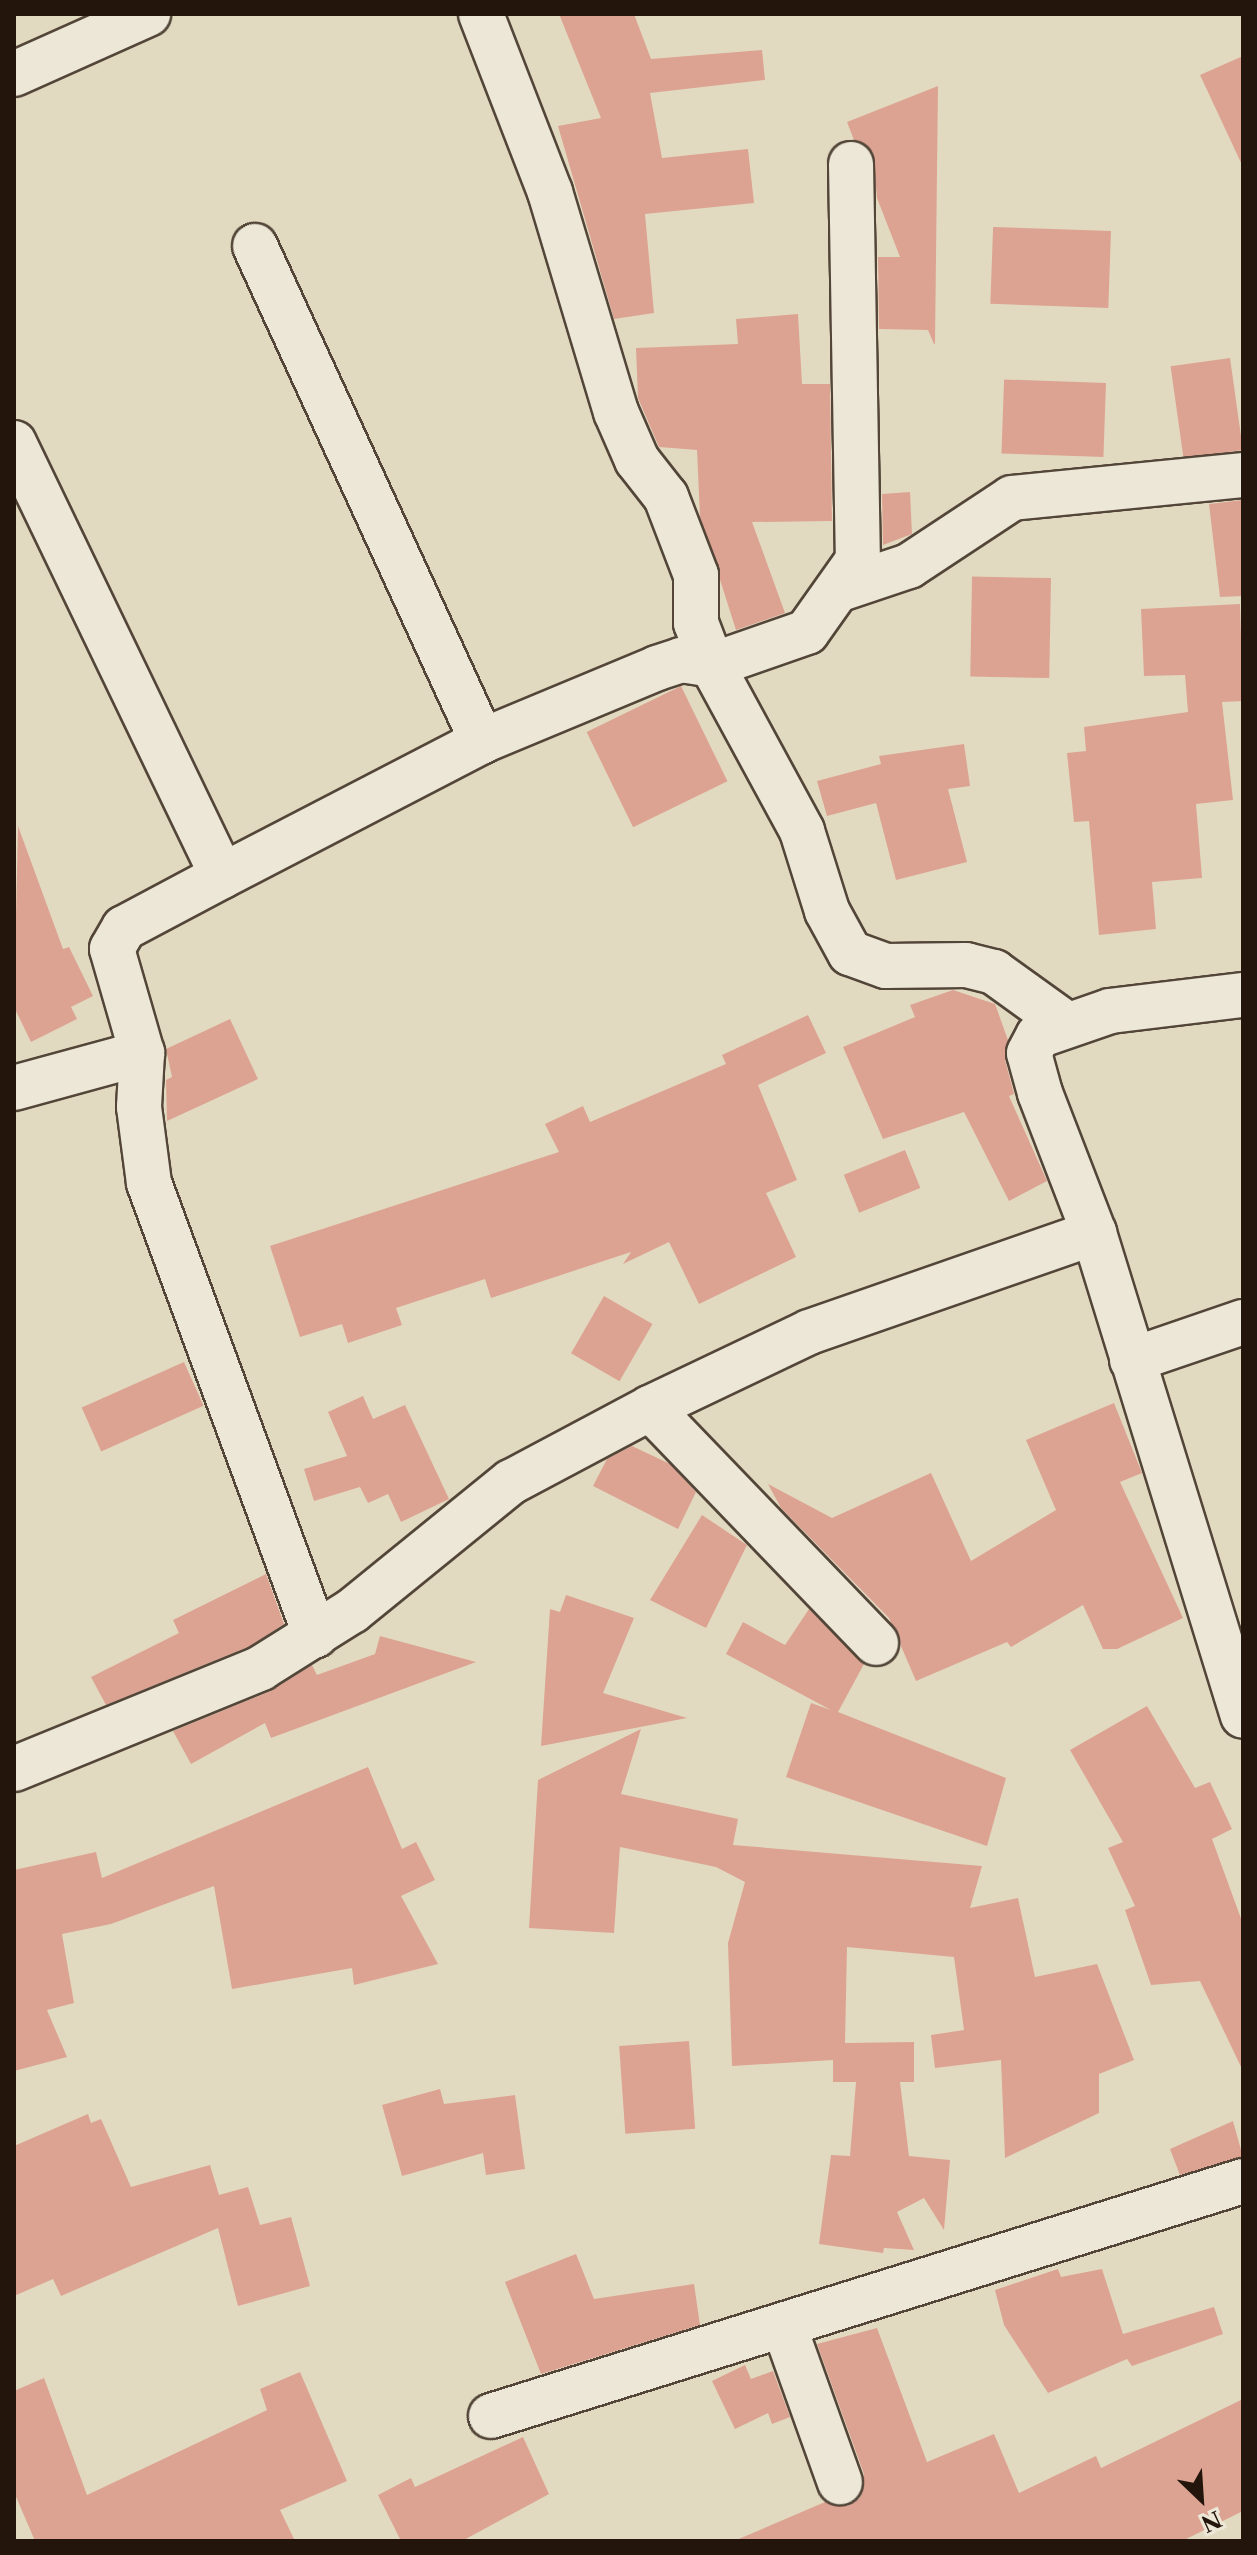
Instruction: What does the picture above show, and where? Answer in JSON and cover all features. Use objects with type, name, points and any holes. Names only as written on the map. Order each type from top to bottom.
[{"type":"street","points":[[14,74],[148,14]]},
{"type":"street","points":[[481,14],[550,192],[616,412],[637,460],[666,497],[696,575],[696,623],[712,665],[802,831],[827,911],[850,953],[886,966],[966,965],[994,972],[1065,1023]]},
{"type":"street","points":[[315,1635],[149,1183],[139,1107],[142,1053],[112,949],[116,937],[222,876],[482,741],[657,668],[681,660],[712,665],[807,632],[858,560],[851,164]]},
{"type":"street","points":[[255,246],[482,741]]},
{"type":"street","points":[[14,443],[222,876]]},
{"type":"street","points":[[840,589],[909,566],[1012,498],[1243,475]]},
{"type":"street","points":[[1243,995],[1110,1011],[1065,1023],[1038,1036],[1029,1053],[1094,1233],[1243,1716]]},
{"type":"street","points":[[14,1088],[142,1053]]},
{"type":"street","points":[[14,1769],[261,1668],[315,1635],[468,1522],[511,1482],[650,1408],[809,1332],[1094,1233]]},
{"type":"street","points":[[1132,1360],[1243,1322]]},
{"type":"street","points":[[650,1408],[876,1643]]},
{"type":"street","points":[[491,2416],[1243,2181]]},
{"type":"street","points":[[784,2326],[840,2482]]},
{"type":"building","points":[[559,14],[634,14],[651,59],[762,50],[765,80],[650,93],[662,158],[748,149],[754,203],[645,214],[654,313],[614,319],[558,126],[601,118]]},
{"type":"building","points":[[1243,56],[1243,167],[1200,75]]},
{"type":"building","points":[[938,86],[934,344],[928,330],[879,329],[878,257],[900,257],[877,198],[873,152],[854,140],[847,122]]},
{"type":"building","points":[[993,227],[1111,231],[1108,308],[990,304]]},
{"type":"building","points":[[798,314],[802,384],[830,384],[832,521],[752,522],[785,613],[736,630],[700,517],[697,450],[659,447],[638,398],[636,348],[738,344],[736,319]]},
{"type":"building","points":[[1230,358],[1243,450],[1184,458],[1171,366]]},
{"type":"building","points":[[1004,379],[1106,383],[1103,457],[1001,453]]},
{"type":"building","points":[[910,492],[912,534],[883,545],[882,494]]},
{"type":"building","points":[[1243,500],[1243,596],[1220,597],[1209,504]]},
{"type":"building","points":[[972,577],[1051,578],[1049,678],[970,677]]},
{"type":"building","points":[[1240,604],[1243,701],[1222,702],[1233,800],[1196,804],[1202,878],[1152,882],[1156,929],[1099,935],[1089,821],[1074,822],[1067,753],[1086,751],[1084,727],[1188,712],[1185,675],[1144,676],[1141,609]]},
{"type":"building","points":[[681,686],[727,781],[633,827],[587,732]]},
{"type":"building","points":[[964,744],[970,786],[948,789],[967,862],[896,880],[876,803],[827,816],[817,781],[881,764],[879,756]]},
{"type":"building","points":[[18,826],[63,949],[69,947],[93,996],[71,1007],[77,1019],[31,1042],[14,1007]]},
{"type":"building","points":[[953,990],[995,1004],[1008,1040],[1005,1060],[1014,1094],[1009,1096],[1047,1181],[1009,1201],[964,1112],[883,1139],[843,1047],[915,1017],[910,1005]]},
{"type":"building","points":[[808,1015],[826,1053],[758,1085],[797,1180],[766,1193],[796,1257],[699,1304],[669,1242],[623,1264],[631,1252],[491,1298],[485,1279],[396,1308],[402,1325],[348,1343],[342,1324],[300,1337],[270,1246],[559,1152],[545,1124],[583,1106],[590,1122],[726,1064],[722,1055]]},
{"type":"building","points":[[230,1019],[258,1079],[167,1121],[166,1080],[172,1077],[166,1049]]},
{"type":"building","points":[[905,1150],[920,1188],[859,1213],[844,1175]]},
{"type":"building","points":[[604,1296],[652,1324],[619,1381],[571,1353]]},
{"type":"building","points":[[184,1362],[204,1406],[101,1451],[82,1408]]},
{"type":"building","points":[[363,1396],[373,1419],[405,1405],[449,1499],[401,1522],[388,1494],[368,1503],[360,1487],[314,1501],[304,1469],[347,1456],[328,1412]]},
{"type":"building","points":[[1114,1403],[1142,1473],[1120,1482],[1183,1618],[1117,1649],[1103,1649],[1083,1605],[1011,1647],[1007,1642],[916,1681],[889,1618],[781,1508],[768,1484],[832,1518],[931,1473],[971,1561],[1056,1510],[1026,1440]]},
{"type":"building","points":[[632,1446],[670,1464],[696,1492],[678,1529],[593,1486],[607,1459]]},
{"type":"building","points":[[702,1515],[747,1545],[706,1628],[650,1600]]},
{"type":"building","points":[[266,1574],[284,1624],[250,1646],[106,1705],[91,1677],[179,1633],[173,1620]]},
{"type":"building","points":[[566,1595],[634,1618],[603,1693],[687,1718],[541,1746],[550,1609],[560,1612]]},
{"type":"building","points":[[809,1609],[864,1664],[838,1712],[1006,1778],[987,1846],[786,1777],[811,1703],[831,1710],[726,1654],[743,1622],[785,1645]]},
{"type":"building","points":[[380,1636],[476,1662],[271,1738],[265,1723],[191,1764],[173,1731],[271,1691],[312,1665],[317,1675],[375,1654]]},
{"type":"building","points":[[1147,1706],[1195,1788],[1210,1782],[1232,1829],[1212,1839],[1243,1924],[1243,2071],[1200,1981],[1151,1985],[1125,1910],[1135,1906],[1108,1848],[1123,1842],[1070,1750]]},
{"type":"building","points":[[641,1729],[621,1794],[738,1819],[733,1845],[982,1866],[970,1908],[1018,1898],[1035,1977],[1097,1964],[1134,2060],[1099,2074],[1099,2113],[1005,2158],[1001,2060],[935,2068],[931,2035],[964,2030],[954,1957],[847,1947],[845,2043],[914,2042],[914,2082],[900,2082],[909,2156],[950,2160],[944,2230],[924,2198],[897,2212],[914,2250],[884,2248],[883,2253],[819,2244],[831,2155],[850,2156],[856,2082],[833,2082],[833,2060],[732,2066],[728,1943],[745,1882],[716,1867],[620,1847],[614,1933],[529,1928],[538,1780]]},
{"type":"building","points":[[368,1767],[402,1849],[416,1842],[435,1880],[401,1896],[438,1964],[354,1985],[352,1968],[232,1989],[214,1886],[111,1924],[62,1934],[74,2003],[47,2010],[67,2057],[14,2071],[14,1870],[96,1852],[102,1878]]},
{"type":"building","points":[[689,2041],[695,2129],[625,2134],[619,2046]]},
{"type":"building","points":[[440,2089],[444,2104],[515,2095],[525,2169],[486,2175],[483,2153],[402,2176],[382,2105]]},
{"type":"building","points":[[88,2114],[91,2123],[101,2119],[131,2187],[210,2165],[219,2195],[248,2187],[260,2225],[291,2217],[310,2286],[238,2306],[218,2228],[61,2296],[53,2279],[14,2296],[14,2146]]},
{"type":"building","points":[[1233,2121],[1243,2157],[1180,2175],[1170,2149]]},
{"type":"building","points":[[576,2254],[594,2299],[694,2284],[700,2325],[541,2374],[505,2282]]},
{"type":"building","points":[[1058,2269],[1061,2277],[1102,2269],[1123,2334],[1214,2307],[1223,2334],[1132,2366],[1127,2359],[1048,2393],[1004,2325],[995,2290]]},
{"type":"building","points":[[877,2328],[927,2462],[994,2434],[1019,2493],[1096,2456],[1101,2468],[1243,2399],[1243,2511],[1182,2541],[734,2541],[825,2502],[848,2506],[860,2498],[864,2474],[817,2344]]},
{"type":"building","points":[[745,2365],[751,2379],[773,2371],[790,2417],[772,2424],[768,2413],[735,2429],[712,2381]]},
{"type":"building","points":[[300,2372],[347,2481],[280,2510],[295,2541],[35,2541],[14,2492],[14,2391],[44,2378],[87,2495],[267,2410],[260,2389]]},
{"type":"building","points":[[523,2437],[549,2494],[462,2541],[401,2541],[378,2495],[411,2478],[415,2487]]}]
